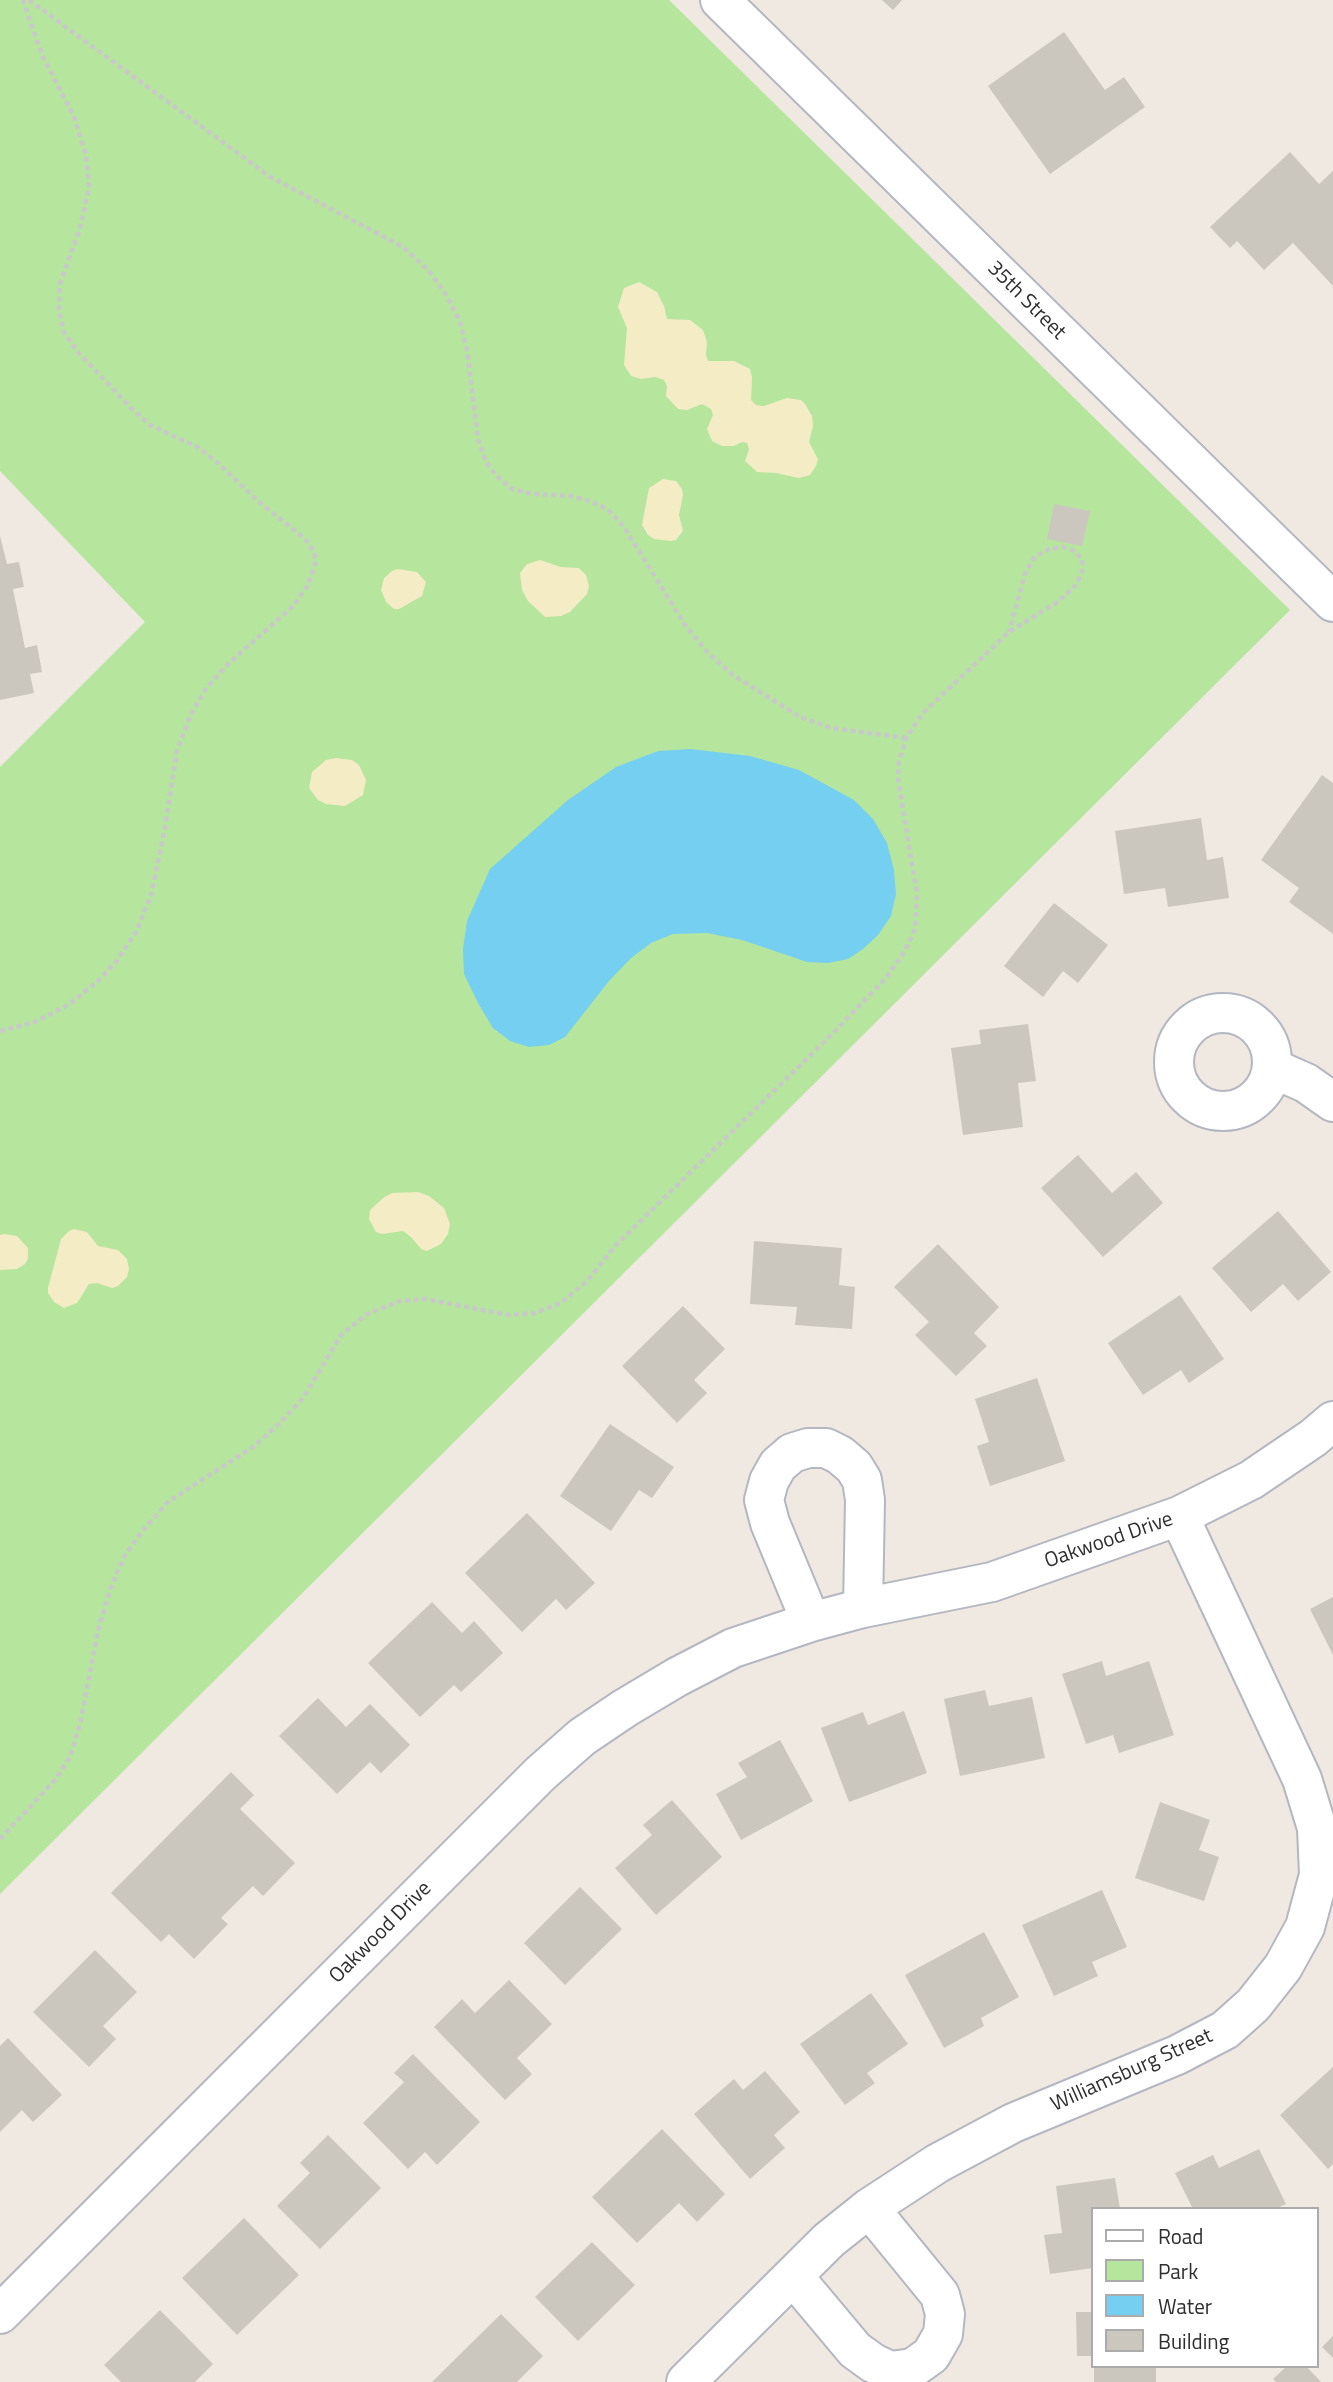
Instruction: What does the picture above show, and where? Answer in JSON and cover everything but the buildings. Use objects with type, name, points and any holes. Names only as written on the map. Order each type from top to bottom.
[{"type":"street","name":"35th Street","points":[[720,0],[1333,602]]},
{"type":"street","points":[[1272,1068],[1306,1083],[1333,1102]]},
{"type":"street","name":"Oakwood Drive","points":[[0,2314],[540,1774],[582,1737],[677,1677],[733,1648],[863,1608],[992,1582],[1179,1516],[1251,1480],[1313,1438],[1333,1421]]},
{"type":"street","points":[[811,1622],[770,1522],[764,1500],[769,1480],[778,1465],[792,1453],[808,1448],[826,1448],[840,1455],[854,1467],[862,1480],[865,1500],[863,1608]]},
{"type":"street","name":"Williamsburg Street","points":[[686,2382],[829,2240],[869,2208],[938,2163],[1013,2123],[1177,2055],[1225,2030],[1253,2005],[1283,1967],[1306,1927],[1319,1875],[1317,1828],[1310,1804],[1302,1779],[1179,1516]]},
{"type":"street","points":[[793,2276],[855,2350],[873,2363],[890,2371],[913,2368],[931,2355],[943,2334],[945,2314],[940,2295],[869,2208]]},
{"type":"path","points":[[26,0],[269,176],[403,247],[429,271],[447,296],[460,322],[467,350],[478,439],[491,469],[512,488],[533,494],[590,500],[607,509],[624,527],[685,625],[708,653],[733,675],[800,717],[831,728],[905,738]]},
{"type":"path","points":[[0,1031],[35,1022],[68,1005],[97,982],[116,962],[136,932],[151,895],[177,751],[190,716],[205,690],[227,665],[292,607],[308,585],[316,561],[313,550],[305,539],[258,501],[219,464],[199,448],[150,425],[132,409],[77,351],[64,332],[59,311],[60,283],[80,229],[89,187],[86,155],[74,117],[42,55],[26,0]]},
{"type":"path","points":[[0,1839],[48,1789],[70,1757],[80,1724],[99,1626],[112,1584],[125,1555],[169,1501],[253,1447],[280,1423],[303,1398],[341,1335],[367,1314],[400,1301],[425,1299],[509,1315],[536,1313],[561,1303],[587,1281],[615,1245],[886,978],[905,951],[915,929],[918,894],[898,779],[905,738],[923,713],[1009,632],[1059,601],[1076,584],[1082,572],[1082,559],[1074,551],[1063,547],[1035,556],[1025,574],[1009,632]]},
{"type":"green space","points":[[0,0],[669,0],[1290,610],[0,1894],[0,767],[145,622],[0,471]]},
{"type":"sand","points":[[639,282],[657,292],[667,319],[690,320],[703,330],[708,361],[734,361],[750,369],[751,400],[756,405],[764,406],[787,398],[801,400],[805,404],[812,416],[813,426],[809,442],[818,459],[810,475],[799,478],[757,472],[745,461],[749,449],[747,443],[722,446],[712,441],[707,429],[713,415],[711,409],[702,404],[687,410],[678,409],[666,396],[667,386],[664,380],[631,376],[624,365],[627,328],[618,307],[624,288]]},
{"type":"sand","points":[[663,479],[676,481],[683,495],[679,515],[683,531],[676,540],[671,541],[654,539],[642,525],[649,488]]},
{"type":"sand","points":[[540,560],[561,567],[579,568],[586,575],[589,586],[587,594],[570,612],[561,616],[545,617],[528,601],[522,590],[520,573],[527,564]]},
{"type":"sand","points":[[398,569],[417,572],[426,582],[422,596],[399,609],[394,609],[386,602],[381,590],[384,578]]},
{"type":"sand","points":[[326,760],[352,760],[359,765],[366,780],[363,795],[345,806],[326,804],[318,800],[309,788],[312,772]]},
{"type":"sand","points":[[418,1192],[429,1196],[444,1208],[450,1224],[448,1234],[441,1244],[427,1251],[421,1249],[403,1231],[382,1234],[376,1232],[369,1219],[370,1210],[392,1193]]},
{"type":"sand","points":[[74,1229],[87,1232],[98,1246],[118,1250],[127,1259],[129,1269],[127,1277],[118,1286],[112,1288],[97,1283],[89,1284],[77,1303],[64,1308],[54,1302],[48,1288],[61,1239]]},
{"type":"sand","points":[[0,1235],[17,1236],[28,1248],[28,1259],[17,1269],[0,1270]]},
{"type":"water","points":[[690,749],[750,756],[799,770],[854,800],[873,819],[887,843],[894,870],[896,894],[891,916],[878,935],[863,949],[848,959],[828,963],[807,962],[742,940],[707,933],[673,934],[651,943],[631,958],[609,981],[565,1037],[549,1045],[529,1047],[510,1041],[493,1028],[464,974],[463,949],[467,921],[490,869],[568,800],[616,767],[658,751]]}]
